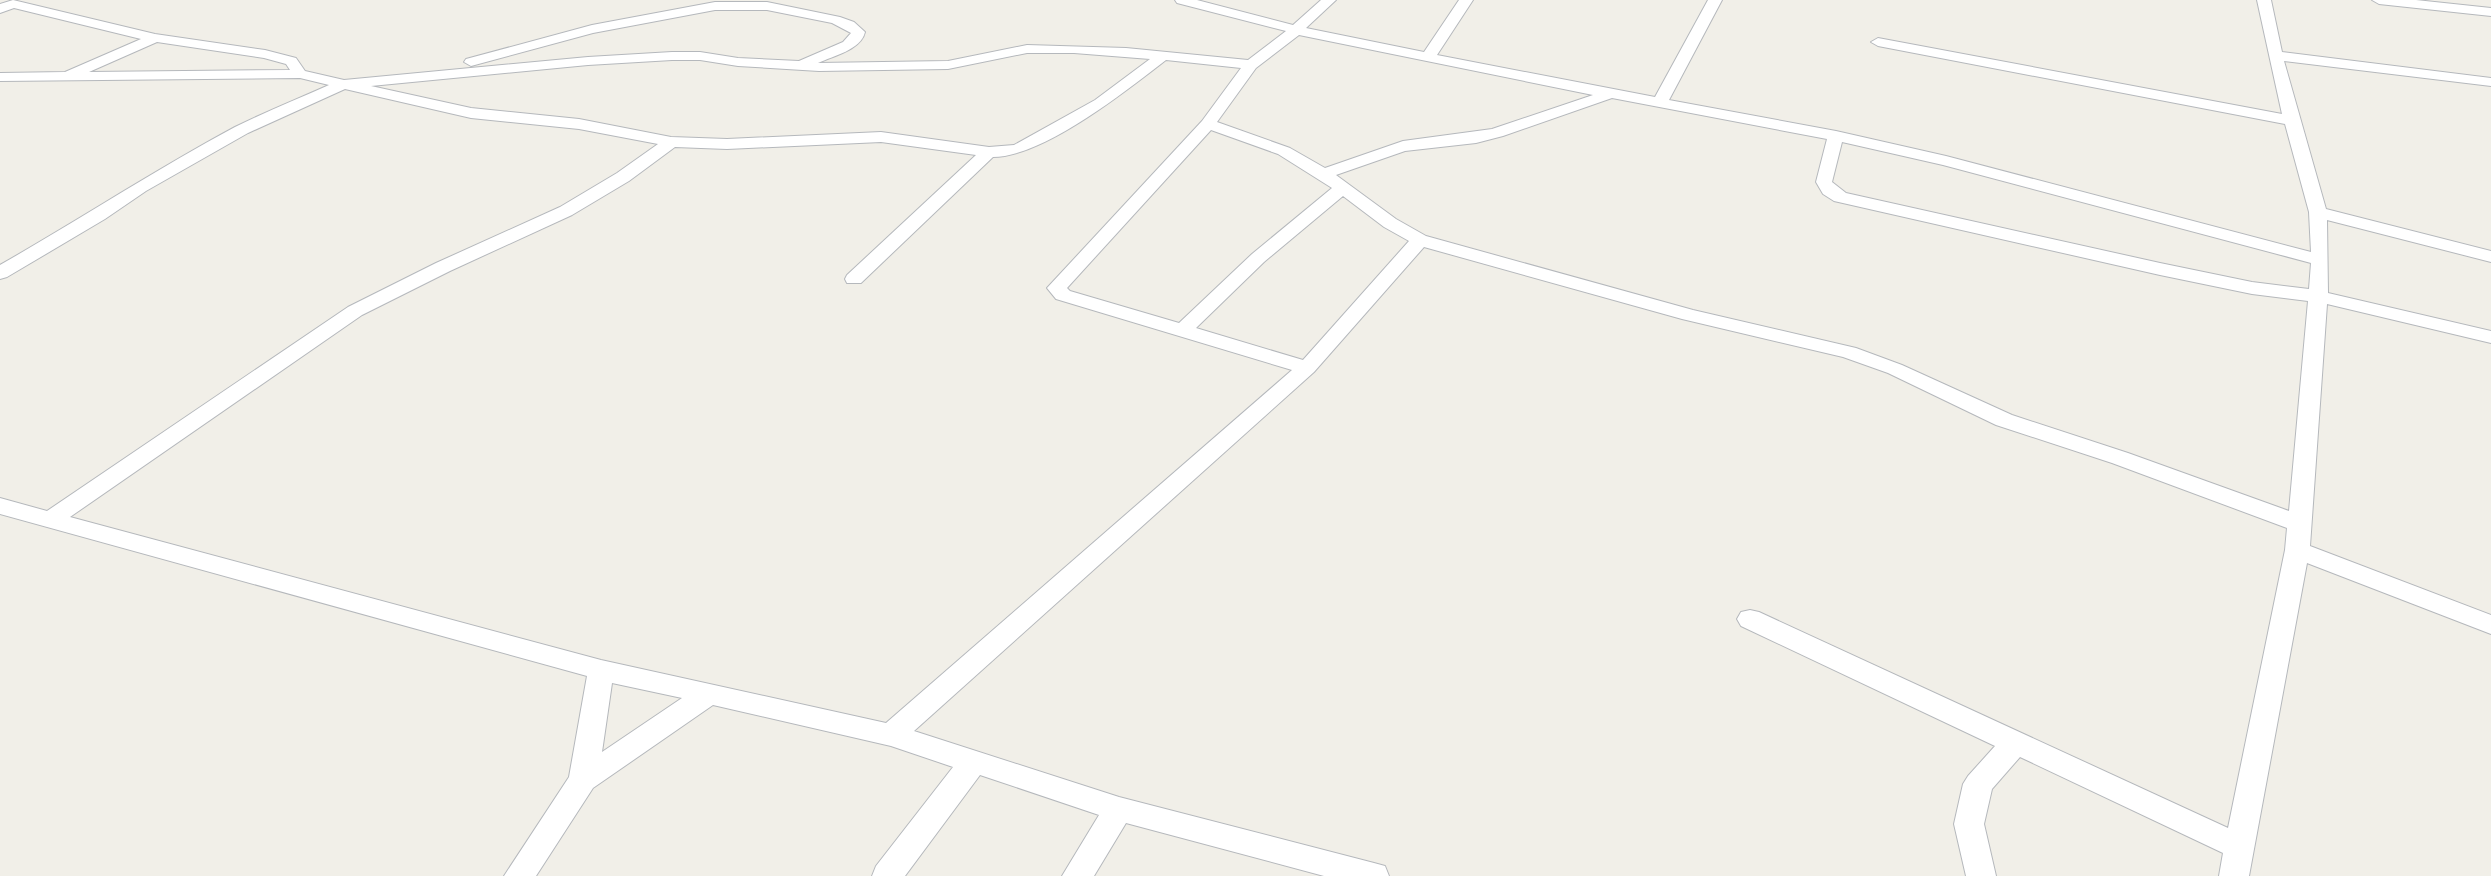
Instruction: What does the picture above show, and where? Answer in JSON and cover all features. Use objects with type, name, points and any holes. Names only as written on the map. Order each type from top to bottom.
[{"type":"street","points":[[0,10],[7,3],[28,0]]},
{"type":"street","points":[[1182,0],[1296,30],[1612,94],[1836,136],[1946,161],[2320,260]]},
{"type":"street","points":[[1307,368],[1063,295],[1056,288],[1208,124],[1251,65],[1296,30],[1329,0]]},
{"type":"street","points":[[1428,57],[1466,0]]},
{"type":"street","points":[[1660,103],[1715,0]]},
{"type":"street","points":[[2234,876],[2297,550],[2298,523],[2316,355],[2317,296],[2320,260],[2318,212],[2282,86],[2264,0]]},
{"type":"street","points":[[2379,0],[2491,12]]},
{"type":"street","points":[[7,3],[155,38],[265,54],[291,61],[300,74]]},
{"type":"street","points":[[412,78],[592,29],[715,6],[767,6],[835,20],[849,25],[858,32],[857,37],[848,45],[800,66]]},
{"type":"street","points":[[62,78],[155,38]]},
{"type":"street","points":[[1878,42],[2293,121]]},
{"type":"street","points":[[0,273],[99,215],[140,187],[242,130],[343,84],[588,61],[672,56],[700,56],[738,62],[800,66],[948,66],[1002,53],[1027,49],[1074,49],[1251,65]]},
{"type":"street","points":[[0,77],[62,78],[198,74],[300,74],[471,112],[592,126],[671,142],[727,144],[882,137],[989,152],[1006,152],[1020,148],[1093,107],[1163,56]]},
{"type":"street","points":[[2276,56],[2491,82]]},
{"type":"street","points":[[1324,174],[1402,146],[1476,138],[1497,133],[1612,94]]},
{"type":"street","points":[[1208,124],[1284,152],[1324,174],[1390,223],[1420,240],[1689,316],[1849,352],[1895,369],[2004,420],[2120,458],[2298,523]]},
{"type":"street","points":[[1836,136],[1824,182],[1829,190],[1840,197],[2252,288],[2317,296],[2491,337]]},
{"type":"street","points":[[50,520],[355,311],[443,267],[566,211],[624,177],[671,142]]},
{"type":"street","points":[[854,278],[989,152]]},
{"type":"street","points":[[1182,330],[1258,258],[1342,188]]},
{"type":"street","points":[[2318,212],[2491,257]]},
{"type":"street","points":[[891,735],[1307,368],[1420,240]]},
{"type":"street","points":[[0,506],[601,670],[891,735],[1119,809],[1374,876]]},
{"type":"street","points":[[2297,550],[2491,625]]},
{"type":"street","points":[[1750,619],[2240,847]]},
{"type":"street","points":[[583,780],[601,670]]},
{"type":"street","points":[[519,876],[583,780],[709,694]]},
{"type":"street","points":[[1981,876],[1968,824],[1978,784],[2016,742]]},
{"type":"street","points":[[887,876],[974,761]]},
{"type":"street","points":[[1077,876],[1119,809]]}]
